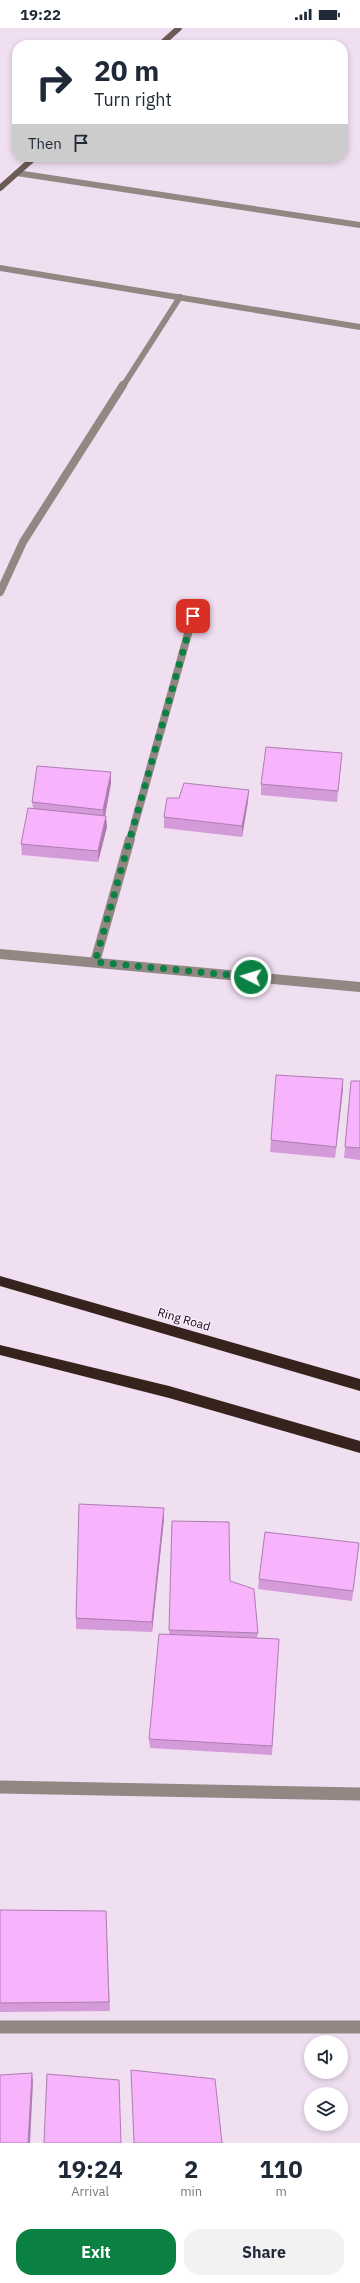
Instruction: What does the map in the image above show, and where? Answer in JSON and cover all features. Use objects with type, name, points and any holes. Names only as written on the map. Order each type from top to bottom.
[{"type":"highway","name":"Ring Road","points":[[0,1281],[360,1385]]},
{"type":"highway","points":[[0,1350],[169,1392],[360,1447]]},
{"type":"street","points":[[166,40],[179,28]]},
{"type":"street","points":[[0,188],[28,162]]},
{"type":"street","points":[[16,173],[360,225]]},
{"type":"street","points":[[0,268],[360,326]]},
{"type":"street","points":[[0,592],[23,542],[180,297]]},
{"type":"street","points":[[95,962],[193,616]]},
{"type":"street","points":[[0,954],[360,987]]},
{"type":"street","points":[[0,1787],[360,1794]]},
{"type":"street","points":[[0,2027],[360,2027]]},
{"type":"building","points":[[266,747],[342,753],[338,791],[261,784]]},
{"type":"building","points":[[37,766],[111,772],[103,810],[32,802]]},
{"type":"building","points":[[184,783],[249,790],[242,826],[164,817],[167,798],[179,798]]},
{"type":"building","points":[[28,808],[106,816],[98,851],[21,844]]},
{"type":"building","points":[[276,1075],[343,1079],[336,1147],[271,1140]]},
{"type":"building","points":[[351,1081],[360,1081],[360,1148],[345,1147]]},
{"type":"building","points":[[79,1504],[164,1508],[152,1622],[76,1618]]},
{"type":"building","points":[[172,1521],[229,1522],[230,1581],[254,1589],[258,1633],[169,1630]]},
{"type":"building","points":[[265,1532],[359,1543],[353,1591],[259,1579]]},
{"type":"building","points":[[159,1634],[279,1639],[272,1746],[149,1739]]},
{"type":"building","points":[[0,1910],[106,1911],[109,2002],[0,2003]]},
{"type":"building","points":[[131,2070],[215,2079],[222,2143],[134,2143]]},
{"type":"building","points":[[32,2073],[28,2143],[0,2143],[0,2075]]},
{"type":"building","points":[[47,2074],[119,2080],[121,2143],[44,2143]]},
{"type":"route","points":[[193,616],[95,962],[251,977]]}]
